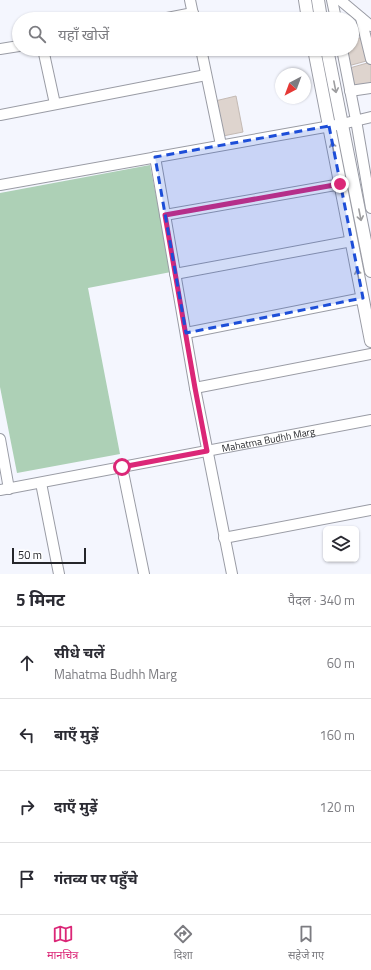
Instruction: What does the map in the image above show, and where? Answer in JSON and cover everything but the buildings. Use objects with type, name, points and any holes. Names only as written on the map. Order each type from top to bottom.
[{"type":"street","points":[[190,0],[193,12]]},
{"type":"street","points":[[305,0],[307,12]]},
{"type":"street","points":[[318,0],[320,12]]},
{"type":"street","points":[[332,0],[335,12]]},
{"type":"street","points":[[340,0],[354,12]]},
{"type":"street","points":[[361,18],[371,26]]},
{"type":"street","points":[[361,18],[371,59]]},
{"type":"street","points":[[0,49],[12,47]]},
{"type":"street","points":[[45,56],[55,104]]},
{"type":"street","points":[[202,56],[220,145]]},
{"type":"street","points":[[315,56],[371,341]]},
{"type":"street","points":[[328,56],[371,271]]},
{"type":"street","points":[[343,56],[368,172],[371,208]]},
{"type":"street","points":[[0,115],[206,75]]},
{"type":"street","points":[[350,91],[371,88]]},
{"type":"street","points":[[0,185],[342,124],[371,117]]},
{"type":"street","points":[[155,157],[195,388],[232,574]]},
{"type":"street","points":[[165,215],[340,184]]},
{"type":"street","points":[[175,274],[352,241]]},
{"type":"street","points":[[186,333],[363,298]]},
{"type":"street","points":[[195,388],[371,354]]},
{"type":"street","name":"Mahatma Budhh Marg","points":[[5,489],[371,420]]},
{"type":"street","points":[[0,439],[5,489]]},
{"type":"street","points":[[122,467],[144,574]]},
{"type":"street","points":[[41,482],[59,574]]},
{"type":"street","points":[[224,538],[371,510]]},
{"type":"highlighted area","points":[[329,126],[363,298],[186,333],[155,157]]},
{"type":"green space","points":[[150,165],[171,272],[88,288],[120,454],[17,473],[0,387],[0,193]]},
{"type":"route","points":[[122,467],[207,451],[165,215],[340,184]]}]
